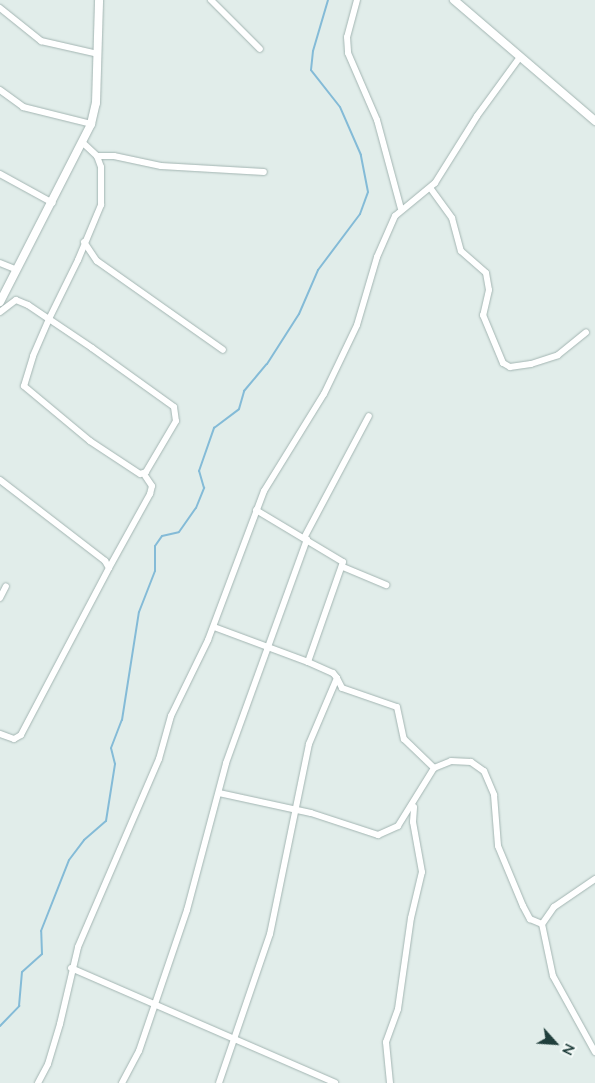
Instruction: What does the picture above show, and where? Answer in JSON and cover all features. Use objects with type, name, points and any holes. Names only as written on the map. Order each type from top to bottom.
[{"type":"street","points":[[0,302],[53,203],[83,143],[90,124],[96,103],[100,0]]},
{"type":"street","points":[[211,0],[260,49]]},
{"type":"street","points":[[357,0],[347,37],[348,54],[377,120],[401,208]]},
{"type":"street","points":[[454,0],[595,121]]},
{"type":"street","points":[[0,8],[37,39],[98,54]]},
{"type":"street","points":[[38,1083],[48,1064],[60,1024],[71,968],[159,759],[171,716],[214,627],[256,510],[277,466],[324,394],[357,325],[377,257],[390,224],[401,208],[431,189],[477,116],[520,57]]},
{"type":"street","points":[[0,90],[23,107],[90,124]]},
{"type":"street","points":[[0,734],[14,739],[21,735],[150,494],[152,486],[144,474],[133,470],[83,436],[25,390],[24,379],[101,205],[101,167],[97,156],[83,143]]},
{"type":"street","points":[[97,156],[114,156],[160,166],[264,172]]},
{"type":"street","points":[[0,174],[53,203]]},
{"type":"street","points":[[431,189],[452,218],[461,252],[486,273],[489,290],[483,315],[503,363],[510,367],[530,364],[558,355],[586,332]]},
{"type":"street","points":[[84,242],[97,261],[223,350]]},
{"type":"street","points":[[0,263],[17,270]]},
{"type":"street","points":[[0,312],[16,300],[49,319],[176,410],[176,421],[144,474]]},
{"type":"street","points":[[122,1083],[139,1051],[153,1004],[193,893],[226,763],[306,538],[369,416]]},
{"type":"street","points":[[0,480],[105,560],[109,568]]},
{"type":"street","points":[[256,510],[341,559],[343,567],[308,662]]},
{"type":"street","points":[[343,567],[386,585]]},
{"type":"street","points":[[0,598],[6,586]]},
{"type":"street","points":[[214,627],[308,662],[333,674],[342,688],[397,707],[404,739],[434,768]]},
{"type":"street","points":[[219,1083],[270,934],[309,744],[337,678]]},
{"type":"street","points":[[219,793],[295,810],[378,835],[398,826],[434,768],[462,760],[484,771],[494,795],[498,846],[527,915],[542,924],[553,976],[595,1052]]},
{"type":"street","points":[[390,1083],[386,1042],[398,1009],[410,918],[422,872],[413,822],[416,798]]},
{"type":"street","points":[[542,924],[554,908],[595,879]]},
{"type":"street","points":[[71,968],[235,1037],[335,1083]]},
{"type":"waterway","points":[[0,1026],[19,1006],[22,972],[42,954],[41,931],[69,860],[84,840],[106,821],[115,764],[111,748],[122,720],[139,612],[155,571],[155,546],[162,536],[179,532],[196,508],[204,488],[199,471],[214,428],[239,409],[244,391],[267,364],[299,314],[318,270],[360,214],[368,192],[361,155],[340,107],[311,70],[313,51],[328,0]]}]
